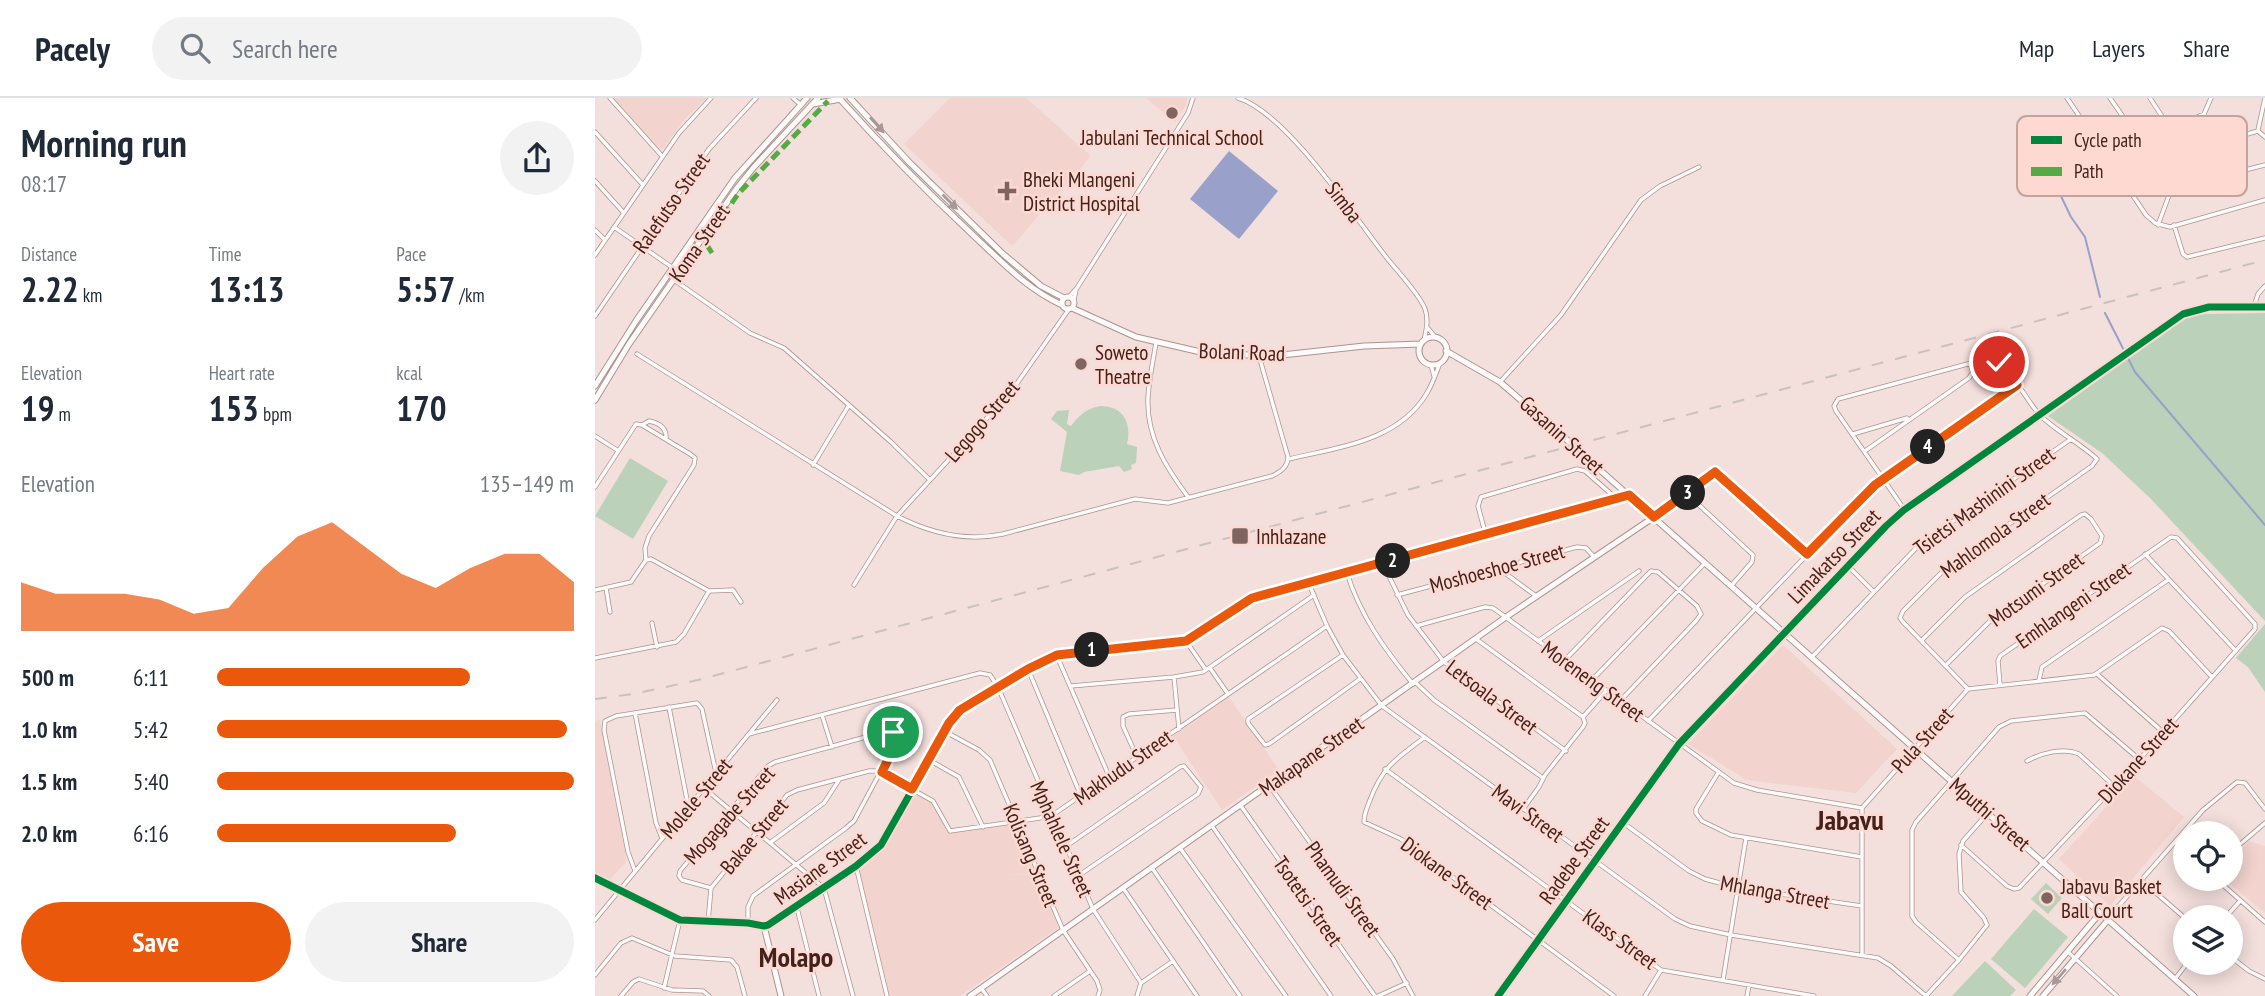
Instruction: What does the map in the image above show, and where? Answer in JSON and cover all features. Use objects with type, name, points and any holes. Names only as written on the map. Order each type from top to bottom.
[{"type":"street","points":[[610,98],[663,157]]},
{"type":"street","points":[[595,255],[686,124],[711,98]]},
{"type":"street","name":"Ralefutso Street","points":[[595,316],[709,149],[756,98]]},
{"type":"street","points":[[793,98],[801,105]]},
{"type":"street","name":"Koma Street","points":[[676,270],[740,172],[807,98]]},
{"type":"street","name":"Koma Street","points":[[595,386],[670,277],[746,176],[818,98]]},
{"type":"street","name":"Bolani Road","points":[[850,98],[909,162],[993,245],[1041,286],[1085,314],[1118,330],[1156,343],[1205,353],[1259,356],[1423,343]]},
{"type":"street","name":"Legogo Street","points":[[854,585],[897,516],[1010,392],[1060,320],[1077,288],[1188,113],[1193,98]]},
{"type":"street","name":"Simba","points":[[1238,98],[1255,107],[1302,148],[1420,302],[1426,312],[1428,331],[1436,338]]},
{"type":"street","points":[[2067,98],[2079,116]]},
{"type":"street","points":[[2110,98],[2122,116]]},
{"type":"street","points":[[2150,98],[2162,116]]},
{"type":"street","points":[[2199,116],[2207,109],[2211,98]]},
{"type":"street","points":[[2258,131],[2265,98]]},
{"type":"street","points":[[813,104],[840,99]]},
{"type":"street","name":"Bolani Road","points":[[840,99],[930,195],[992,254],[1037,292],[1069,303]]},
{"type":"street","points":[[2258,131],[2265,137]]},
{"type":"street","points":[[2247,134],[2258,131]]},
{"type":"street","points":[[595,132],[643,185]]},
{"type":"street","points":[[2247,170],[2265,165]]},
{"type":"street","points":[[1500,382],[1561,315],[1641,200],[1655,189],[1699,167]]},
{"type":"street","points":[[595,181],[624,213]]},
{"type":"street","points":[[2133,196],[2146,215],[2165,227],[2265,200]]},
{"type":"street","points":[[2158,225],[2169,196]]},
{"type":"street","points":[[2175,225],[2183,254],[2187,257],[2265,238]]},
{"type":"street","points":[[614,227],[676,270]]},
{"type":"street","points":[[595,230],[605,240]]},
{"type":"street","points":[[670,277],[750,333],[783,348],[891,442],[930,480]]},
{"type":"street","name":"Koma Street","points":[[595,400],[670,277]]},
{"type":"street","points":[[2254,306],[2257,294],[2265,286]]},
{"type":"street","name":"Limakatso Street","points":[[1679,744],[1885,526],[1905,510],[2189,311],[2209,307],[2265,307]]},
{"type":"street","points":[[1427,325],[1419,352],[1423,361],[1431,365],[1442,361]]},
{"type":"street","points":[[1288,459],[1385,432],[1402,421],[1428,392],[1446,351],[1444,344],[1436,338],[1423,343]]},
{"type":"street","points":[[1156,343],[1148,396],[1150,424],[1164,463],[1188,498]]},
{"type":"street","name":"Bolani Road","points":[[1405,346],[1419,352]]},
{"type":"street","name":"Gasanin Street","points":[[1446,351],[1500,382],[1784,633]]},
{"type":"street","points":[[636,354],[897,516],[951,535],[982,537],[1003,534],[1135,499],[1164,504],[1272,476],[1283,469],[1288,459],[1259,356]]},
{"type":"street","name":"Gasanin Street","points":[[1442,361],[1458,359]]},
{"type":"street","points":[[1905,510],[1836,411],[1834,406],[1838,399],[1986,359],[1995,360],[2002,365],[2040,415],[2071,439]]},
{"type":"street","points":[[1865,451],[1969,378],[1973,372],[1970,363]]},
{"type":"street","points":[[1431,365],[1434,378]]},
{"type":"street","points":[[1648,721],[1866,493],[2017,385]]},
{"type":"street","points":[[813,464],[849,405]]},
{"type":"street","points":[[1853,434],[1907,418],[1909,420]]},
{"type":"street","points":[[595,487],[633,427],[649,421],[664,429],[666,439]]},
{"type":"street","points":[[595,590],[631,582],[646,560],[645,548],[649,536],[695,460],[690,454],[642,425]]},
{"type":"street","points":[[595,436],[617,450]]},
{"type":"street","name":"Mahlomola Street","points":[[1902,620],[1904,609],[1941,572],[2092,466],[2096,457],[2071,439]]},
{"type":"street","name":"Tsietsi Mashinini Street","points":[[1811,657],[1919,545],[2071,439]]},
{"type":"street","points":[[1486,536],[1478,506],[1481,497],[1577,469],[1585,471],[1618,500]]},
{"type":"street","points":[[1654,517],[1715,472],[1807,554]]},
{"type":"street","points":[[1687,494],[1753,555],[1752,562],[1731,586]]},
{"type":"street","name":"Masiane Street","points":[[595,878],[680,919],[764,926],[797,908],[881,845],[944,731],[960,710],[1028,669],[1057,655],[1186,641],[1252,598],[1629,495]]},
{"type":"street","name":"Motsumi Street","points":[[1921,640],[1965,597],[2081,515],[2087,515],[2102,536],[2100,543],[1989,622],[1946,665]]},
{"type":"street","name":"Makapane Street","points":[[970,996],[1506,617],[1654,517]]},
{"type":"street","name":"Emhlangeni Street","points":[[2000,685],[2000,656],[2171,537],[2177,538],[2254,622]]},
{"type":"street","name":"Moshoeshoe Street","points":[[1397,595],[1580,546],[1594,557]]},
{"type":"street","points":[[2145,554],[2236,651]]},
{"type":"street","points":[[646,560],[653,559],[709,591],[733,590],[741,602]]},
{"type":"street","points":[[1592,681],[1705,563]]},
{"type":"street","name":"Letsoala Street","points":[[1383,564],[1397,595],[1416,626],[1444,662],[1566,751]]},
{"type":"street","points":[[1848,566],[1874,592]]},
{"type":"street","points":[[1498,568],[1536,597]]},
{"type":"street","points":[[1538,641],[1639,570]]},
{"type":"street","points":[[1565,660],[1639,582],[1651,571],[1658,572],[1701,611],[1696,621],[1620,701]]},
{"type":"street","points":[[1347,573],[1358,603],[1369,622],[1387,651],[1414,683],[1543,778]]},
{"type":"street","points":[[1629,578],[1639,582]]},
{"type":"street","points":[[2039,680],[2042,667],[2168,580]]},
{"type":"street","name":"Mavi Street","points":[[1308,583],[1343,655],[1383,706],[1594,862],[1683,924],[1731,935],[1862,954],[1885,961],[1926,996]]},
{"type":"street","points":[[606,588],[610,612]]},
{"type":"street","points":[[595,658],[657,647],[678,640],[709,591]]},
{"type":"street","points":[[1071,686],[1174,677],[1208,669],[1314,595]]},
{"type":"street","points":[[1416,626],[1488,607],[1506,617]]},
{"type":"street","name":"Moreneng Street","points":[[1506,617],[1719,773],[1748,788],[1862,807]]},
{"type":"street","name":"Pula Street","points":[[1902,620],[1968,689]]},
{"type":"street","name":"Diokane Street","points":[[1961,845],[2012,889],[2019,888],[2164,733],[2255,629],[2254,622]]},
{"type":"street","points":[[652,623],[657,647]]},
{"type":"street","name":"Makhudu Street","points":[[912,789],[933,801],[950,831],[1051,815],[1327,626]]},
{"type":"street","points":[[2164,733],[2097,674],[2162,628],[2168,629],[2212,677]]},
{"type":"street","name":"Mputhi Street","points":[[1784,633],[2195,996]]},
{"type":"street","points":[[1476,639],[1583,717],[1585,723],[1523,809]]},
{"type":"street","points":[[1186,641],[1228,694]]},
{"type":"street","points":[[1057,655],[1109,776]]},
{"type":"street","points":[[1343,655],[1248,719],[1249,725],[1263,744],[1269,744],[1360,679]]},
{"type":"street","points":[[1028,669],[1081,796]]},
{"type":"street","points":[[749,734],[980,673],[990,675],[998,687]]},
{"type":"street","name":"Pula Street","points":[[1862,807],[1968,689],[2097,674]]},
{"type":"street","points":[[1174,677],[1179,729]]},
{"type":"street","name":"Mphahlele Street","points":[[998,687],[1093,909],[1141,983]]},
{"type":"street","points":[[1583,717],[1606,691]]},
{"type":"street","name":"Molele Street","points":[[595,920],[776,700]]},
{"type":"street","points":[[635,871],[629,858],[604,730],[607,720],[695,703],[701,706],[716,773]]},
{"type":"street","points":[[669,707],[685,796],[689,805]]},
{"type":"street","points":[[1137,757],[1123,726],[1123,717],[1129,713],[1177,710]]},
{"type":"street","points":[[635,713],[656,823],[662,838]]},
{"type":"street","points":[[1959,960],[1916,922],[1911,912],[1912,830],[1916,822],[2001,725],[2085,713],[2140,760]]},
{"type":"street","points":[[822,715],[832,747]]},
{"type":"street","name":"Kolisang Street","points":[[944,731],[987,756],[1063,930],[1099,985],[1098,996]]},
{"type":"street","name":"Mogagabe Street","points":[[711,888],[682,880],[679,874],[771,764],[893,732],[897,741],[882,772]]},
{"type":"street","name":"Diokane Street","points":[[1425,737],[1385,769],[1363,819],[1365,824],[1401,839],[1614,996]]},
{"type":"street","name":"Radebe Street","points":[[1497,996],[1679,744]]},
{"type":"street","points":[[1559,758],[1561,747]]},
{"type":"street","points":[[2027,761],[2043,754],[2073,751],[2114,786]]},
{"type":"street","points":[[929,760],[962,780],[983,827]]},
{"type":"street","points":[[1065,847],[1182,766],[1188,769],[1201,787],[1198,794],[1078,876]]},
{"type":"street","name":"Klass Street","points":[[1385,769],[1661,970],[1814,996]]},
{"type":"street","name":"Bakae Street","points":[[708,922],[711,888],[791,792],[869,771],[882,772]]},
{"type":"street","points":[[748,923],[750,900],[850,825],[882,772],[912,789]]},
{"type":"street","points":[[1719,773],[1699,801],[1696,813],[1702,821],[1715,829],[1747,838],[1862,858]]},
{"type":"street","points":[[771,842],[824,803],[839,780]]},
{"type":"street","points":[[2115,910],[2208,805],[2237,782],[2244,782],[2249,786],[2265,809]]},
{"type":"street","name":"Phamudi Street","points":[[1269,785],[1393,959],[1413,996]]},
{"type":"street","points":[[704,788],[824,888],[853,996]]},
{"type":"street","name":"Tsotetsi Street","points":[[1241,806],[1377,996]]},
{"type":"street","points":[[1862,807],[1862,954]]},
{"type":"street","points":[[1926,996],[1959,960],[1987,923],[1961,892],[1959,854],[1961,845],[1988,813]]},
{"type":"street","name":"Mhlanga Street","points":[[1622,822],[1699,877],[1738,888],[1862,906]]},
{"type":"street","points":[[2243,841],[2265,822]]},
{"type":"street","points":[[1212,826],[1331,996]]},
{"type":"street","points":[[1723,980],[1747,838]]},
{"type":"street","points":[[1180,848],[1286,996]]},
{"type":"street","points":[[856,866],[887,996]]},
{"type":"street","points":[[1152,868],[1240,996]]},
{"type":"street","points":[[2141,880],[2173,908]]},
{"type":"street","points":[[1123,888],[1197,996]]},
{"type":"street","points":[[2229,891],[2265,922]]},
{"type":"street","points":[[2236,905],[2239,901]]},
{"type":"street","points":[[797,908],[819,996]]},
{"type":"street","points":[[2030,996],[2100,913]]},
{"type":"street","points":[[664,988],[680,919]]},
{"type":"street","points":[[2042,996],[2108,920]]},
{"type":"street","points":[[764,926],[781,996]]},
{"type":"street","points":[[595,975],[621,943],[630,938],[671,956],[731,960],[737,967],[745,996]]},
{"type":"street","points":[[2068,952],[2117,996]]},
{"type":"street","points":[[1137,996],[1141,983],[1173,961]]},
{"type":"street","points":[[2243,966],[2265,979]]},
{"type":"street","points":[[1645,996],[1661,970]]},
{"type":"street","points":[[1054,996],[1090,971]]},
{"type":"street","points":[[2175,979],[2178,975]]},
{"type":"street","points":[[621,996],[639,979],[664,988],[705,992],[709,996]]},
{"type":"street","points":[[1377,996],[1385,995],[1408,983]]},
{"type":"street","points":[[1747,996],[1749,985]]},
{"type":"street","points":[[981,988],[987,996]]},
{"type":"shaded area","points":[[613,98],[706,98],[684,120],[663,149],[656,146]]},
{"type":"shaded area","name":"Bheki Mlangeni District Hospital","points":[[950,98],[1026,98],[1091,156],[1012,246],[904,144]]},
{"type":"shaded area","name":"Jabulani Technical School","points":[[1146,98],[1187,98],[1187,103],[1175,122]]},
{"type":"shaded area","points":[[1783,645],[1897,749],[1856,793],[1747,780],[1688,744]]},
{"type":"shaded area","points":[[1228,696],[1279,770],[1222,810],[1173,736]]},
{"type":"shaded area","points":[[600,720],[627,861],[610,879],[595,872],[595,721]]},
{"type":"shaded area","points":[[2134,776],[2184,817],[2181,821],[2173,821],[2173,830],[2110,906],[2059,859]]},
{"type":"shaded area","points":[[914,793],[933,803],[949,828],[1015,824],[1035,874],[1004,875],[1039,875],[1061,926],[960,996],[889,996],[858,869],[883,849]]},
{"type":"shaded area","points":[[2249,841],[2265,846],[2265,913],[2238,891],[2243,891],[2243,848]]},
{"type":"green space","points":[[2265,313],[2265,621],[2150,498],[2102,453],[2048,416],[2186,317]]},
{"type":"green space","points":[[1100,406],[1115,409],[1124,417],[1128,429],[1127,444],[1137,447],[1136,463],[1131,465],[1132,469],[1124,472],[1119,466],[1079,475],[1060,471],[1067,432],[1051,419],[1057,411],[1069,410],[1067,424],[1071,426],[1083,413]]},
{"type":"green space","points":[[630,458],[668,481],[633,539],[595,516]]},
{"type":"green space","points":[[2265,624],[2265,692],[2248,667],[2236,658]]},
{"type":"green space","name":"Jabavu Basket Ball Court","points":[[2046,883],[2062,898],[2048,914],[2031,899]]},
{"type":"green space","points":[[2034,909],[2068,937],[2025,988],[1991,959]]},
{"type":"green space","points":[[1985,961],[2016,990],[2010,996],[1952,996]]},
{"type":"water","points":[[1229,151],[1278,191],[1239,239],[1190,199]]},
{"type":"waterway","points":[[2061,196],[2085,237],[2100,297]]},
{"type":"waterway","points":[[2105,313],[2135,372],[2265,525]]},
{"type":"railway","points":[[595,699],[698,680],[2265,260]]},
{"type":"marked path","points":[[712,253],[705,242],[738,194],[828,101]]},
{"type":"cycle path","points":[[1498,996],[1679,744],[1886,526],[1904,510],[2183,314],[2209,307],[2265,307]]},
{"type":"cycle path","points":[[595,878],[680,920],[768,925],[856,866],[881,845],[954,716],[968,704],[1028,669],[1057,655],[1186,641],[1252,598],[1629,495]]},
{"type":"place","name":"Jabulani Technical School","points":[[1172,113]]},
{"type":"place","name":"Bheki Mlangeni District Hospital","points":[[1007,191]]},
{"type":"place","name":"Soweto Theatre","points":[[1081,364]]},
{"type":"place","name":"Inhlazane","points":[[1240,536]]},
{"type":"place","name":"Jabavu Basket Ball Court","points":[[2047,898]]},
{"type":"district","name":"Jabavu","points":[[1850,819]]},
{"type":"district","name":"Molapo","points":[[796,956]]},
{"type":"route","points":[[893,732],[898,738],[882,772],[912,789],[949,723],[960,710],[1028,669],[1057,655],[1186,641],[1252,598],[1629,495],[1654,517],[1715,472],[1807,554],[1875,485],[2017,385],[1999,362]]}]
